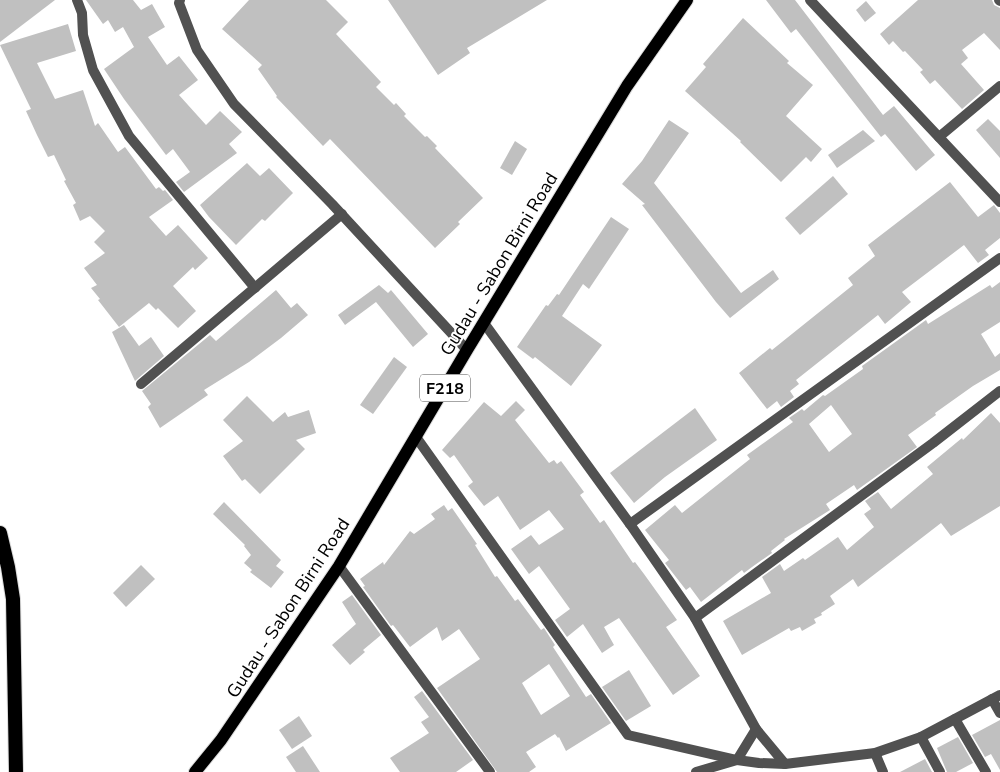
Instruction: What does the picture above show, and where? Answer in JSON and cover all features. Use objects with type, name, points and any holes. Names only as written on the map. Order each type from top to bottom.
[{"type":"highway","points":[[0,533],[13,599],[16,772]]},
{"type":"main road","name":"Gudau - Sabon Birni Road","points":[[196,771],[221,740],[339,566],[627,86],[687,0]]},
{"type":"street","points":[[77,0],[82,13],[83,36],[93,70],[129,136],[255,288]]},
{"type":"street","points":[[180,0],[179,3],[197,50],[234,104],[342,214],[467,350]]},
{"type":"street","points":[[810,0],[1000,202]]},
{"type":"street","points":[[939,137],[1000,86]]},
{"type":"street","points":[[141,384],[342,214]]},
{"type":"street","points":[[630,524],[1000,258]]},
{"type":"street","points":[[484,323],[630,524],[695,618],[756,729],[785,764]]},
{"type":"street","points":[[695,618],[933,443],[1000,391]]},
{"type":"street","points":[[416,437],[628,735],[736,760],[785,764],[875,753],[920,737],[996,697],[1000,713]]},
{"type":"street","points":[[339,566],[490,772]]},
{"type":"street","points":[[955,719],[986,772]]},
{"type":"street","points":[[696,772],[736,760],[756,729]]},
{"type":"street","points":[[920,737],[940,772]]},
{"type":"street","points":[[875,753],[883,772]]},
{"type":"building","points":[[0,0],[55,0],[0,42]]},
{"type":"building","points":[[86,0],[133,0],[141,10],[152,4],[165,27],[148,37],[167,65],[179,56],[198,80],[179,95],[206,125],[220,111],[242,132],[229,144],[237,153],[184,192],[176,182],[190,172],[173,149],[166,155],[104,69],[134,47],[123,27],[115,32],[108,20],[103,24]]},
{"type":"building","points":[[249,0],[326,0],[348,22],[336,34],[381,82],[376,87],[394,105],[396,103],[406,114],[404,116],[437,146],[435,148],[483,198],[435,248],[330,139],[323,146],[276,97],[258,69],[262,65],[222,29]]},
{"type":"building","points":[[388,0],[547,0],[467,48],[470,53],[438,75]]},
{"type":"building","points":[[766,0],[795,0],[883,115],[894,106],[935,155],[916,171],[885,134],[881,137],[796,29],[791,33]]},
{"type":"building","points":[[918,0],[992,0],[994,5],[1000,8],[1000,50],[984,33],[962,50],[968,58],[961,64],[984,90],[962,109],[935,80],[930,84],[920,72],[923,70],[905,51],[903,52],[893,41],[889,45],[880,34]]},
{"type":"building","points":[[866,1],[876,13],[865,22],[856,10]]},
{"type":"building","points":[[743,18],[789,61],[787,63],[813,85],[786,116],[822,149],[811,162],[806,157],[781,182],[741,141],[685,91],[706,67],[703,64]]},
{"type":"building","points":[[68,24],[76,51],[37,63],[55,99],[83,90],[95,126],[98,123],[118,152],[125,147],[156,189],[159,187],[163,191],[165,190],[173,200],[149,217],[166,236],[178,225],[208,258],[195,270],[193,267],[173,286],[196,311],[178,328],[158,308],[156,310],[149,303],[119,327],[98,300],[100,299],[91,288],[97,285],[84,268],[105,253],[94,242],[105,231],[90,216],[80,221],[73,205],[76,203],[64,181],[66,180],[54,155],[48,157],[37,135],[26,111],[31,109],[0,45]]},
{"type":"building","points":[[988,119],[1000,131],[1000,158],[976,130]]},
{"type":"building","points":[[669,120],[689,133],[654,183],[741,293],[773,270],[779,279],[730,318],[642,205],[645,204],[622,184],[642,161]]},
{"type":"building","points":[[863,130],[875,141],[837,168],[828,155]]},
{"type":"building","points":[[515,141],[527,149],[512,175],[500,168]]},
{"type":"building","points":[[247,163],[260,176],[269,168],[293,193],[265,221],[262,219],[236,245],[200,205]]},
{"type":"building","points":[[833,176],[848,194],[800,235],[785,218]]},
{"type":"building","points":[[950,182],[978,217],[994,205],[1000,213],[1000,238],[985,250],[989,255],[978,263],[964,245],[902,292],[911,302],[885,324],[878,315],[796,380],[799,384],[790,391],[794,397],[781,407],[777,401],[767,409],[739,373],[770,348],[772,350],[853,285],[848,278],[875,256],[868,245]]},
{"type":"building","points":[[611,217],[629,229],[589,289],[583,284],[562,316],[602,345],[571,386],[535,357],[533,359],[517,347],[546,305],[548,306],[557,294],[559,295]]},
{"type":"building","points":[[1000,282],[1000,322],[981,334],[995,357],[1000,353],[1000,370],[973,386],[908,435],[917,447],[857,490],[854,485],[826,504],[830,510],[784,539],[771,551],[772,553],[744,573],[742,570],[701,602],[690,587],[686,590],[665,563],[669,560],[645,530],[675,505],[682,513],[750,459],[747,455],[793,422],[789,418],[802,409],[804,411],[823,395],[825,396],[863,369],[862,366],[926,320],[928,324],[990,285],[992,288]],"holes":[[[831,405],[852,434],[829,452],[809,424]]]},
{"type":"building","points":[[379,285],[388,293],[391,290],[428,334],[413,347],[376,302],[345,325],[338,315]]},
{"type":"building","points":[[276,290],[291,308],[297,303],[308,315],[249,362],[204,390],[208,395],[160,428],[148,407],[151,404],[142,391],[210,335],[216,341]]},
{"type":"building","points":[[124,325],[139,346],[151,337],[164,356],[135,381],[112,332]]},
{"type":"building","points":[[394,357],[407,367],[373,414],[360,405]]},
{"type":"building","points":[[247,396],[273,422],[285,412],[288,417],[309,410],[316,433],[296,440],[305,449],[260,494],[245,479],[242,481],[223,456],[243,441],[223,420]]},
{"type":"building","points":[[516,401],[525,410],[515,420],[549,463],[554,460],[557,464],[561,461],[584,492],[580,495],[600,523],[604,520],[633,563],[635,562],[677,620],[666,627],[700,676],[673,695],[619,618],[604,627],[614,645],[602,653],[583,624],[567,637],[555,620],[570,609],[539,566],[529,574],[511,549],[531,535],[539,545],[564,529],[549,510],[520,530],[498,496],[484,506],[468,486],[473,482],[454,455],[450,458],[442,450],[484,402],[501,416]]},
{"type":"building","points":[[695,408],[717,440],[665,477],[634,503],[610,473]]},
{"type":"building","points":[[991,413],[1000,423],[1000,506],[951,536],[941,523],[858,587],[853,579],[830,596],[835,604],[814,619],[816,623],[802,631],[800,627],[791,631],[789,628],[742,655],[723,621],[771,593],[762,577],[780,564],[784,571],[803,558],[805,560],[838,537],[847,550],[874,527],[864,514],[871,509],[865,501],[878,492],[891,509],[933,474],[927,467],[962,438],[963,440]]},
{"type":"building","points":[[224,502],[281,560],[276,566],[284,572],[271,588],[250,572],[252,570],[244,563],[251,555],[245,545],[213,514]]},
{"type":"building","points":[[444,505],[448,511],[452,508],[477,544],[475,545],[495,577],[497,576],[515,601],[518,599],[541,630],[544,628],[555,645],[553,647],[586,697],[591,694],[611,723],[566,751],[559,737],[555,734],[526,752],[536,767],[529,772],[497,772],[437,688],[480,659],[459,629],[442,641],[437,627],[410,647],[393,625],[391,626],[363,587],[365,586],[360,579],[383,562],[384,565],[410,531],[414,534],[435,519],[431,514]],"holes":[[[549,664],[570,696],[541,715],[522,683]]]},
{"type":"building","points":[[141,565],[155,579],[126,607],[113,593]]},
{"type":"building","points":[[352,595],[381,635],[363,650],[365,652],[350,665],[332,645],[356,624],[342,602]]},
{"type":"building","points":[[629,670],[651,706],[626,721],[602,687]]},
{"type":"building","points":[[422,691],[473,760],[456,772],[400,772],[390,758],[429,733],[421,722],[429,717],[414,697]]},
{"type":"building","points":[[299,716],[312,736],[292,749],[279,730]]},
{"type":"building","points":[[1000,720],[1000,770],[991,754],[985,757],[972,735]]},
{"type":"building","points":[[958,737],[973,763],[956,772],[947,772],[937,748]]},
{"type":"building","points":[[303,746],[320,772],[296,772],[286,757]]},
{"type":"building","points":[[925,759],[932,772],[900,772]]}]
